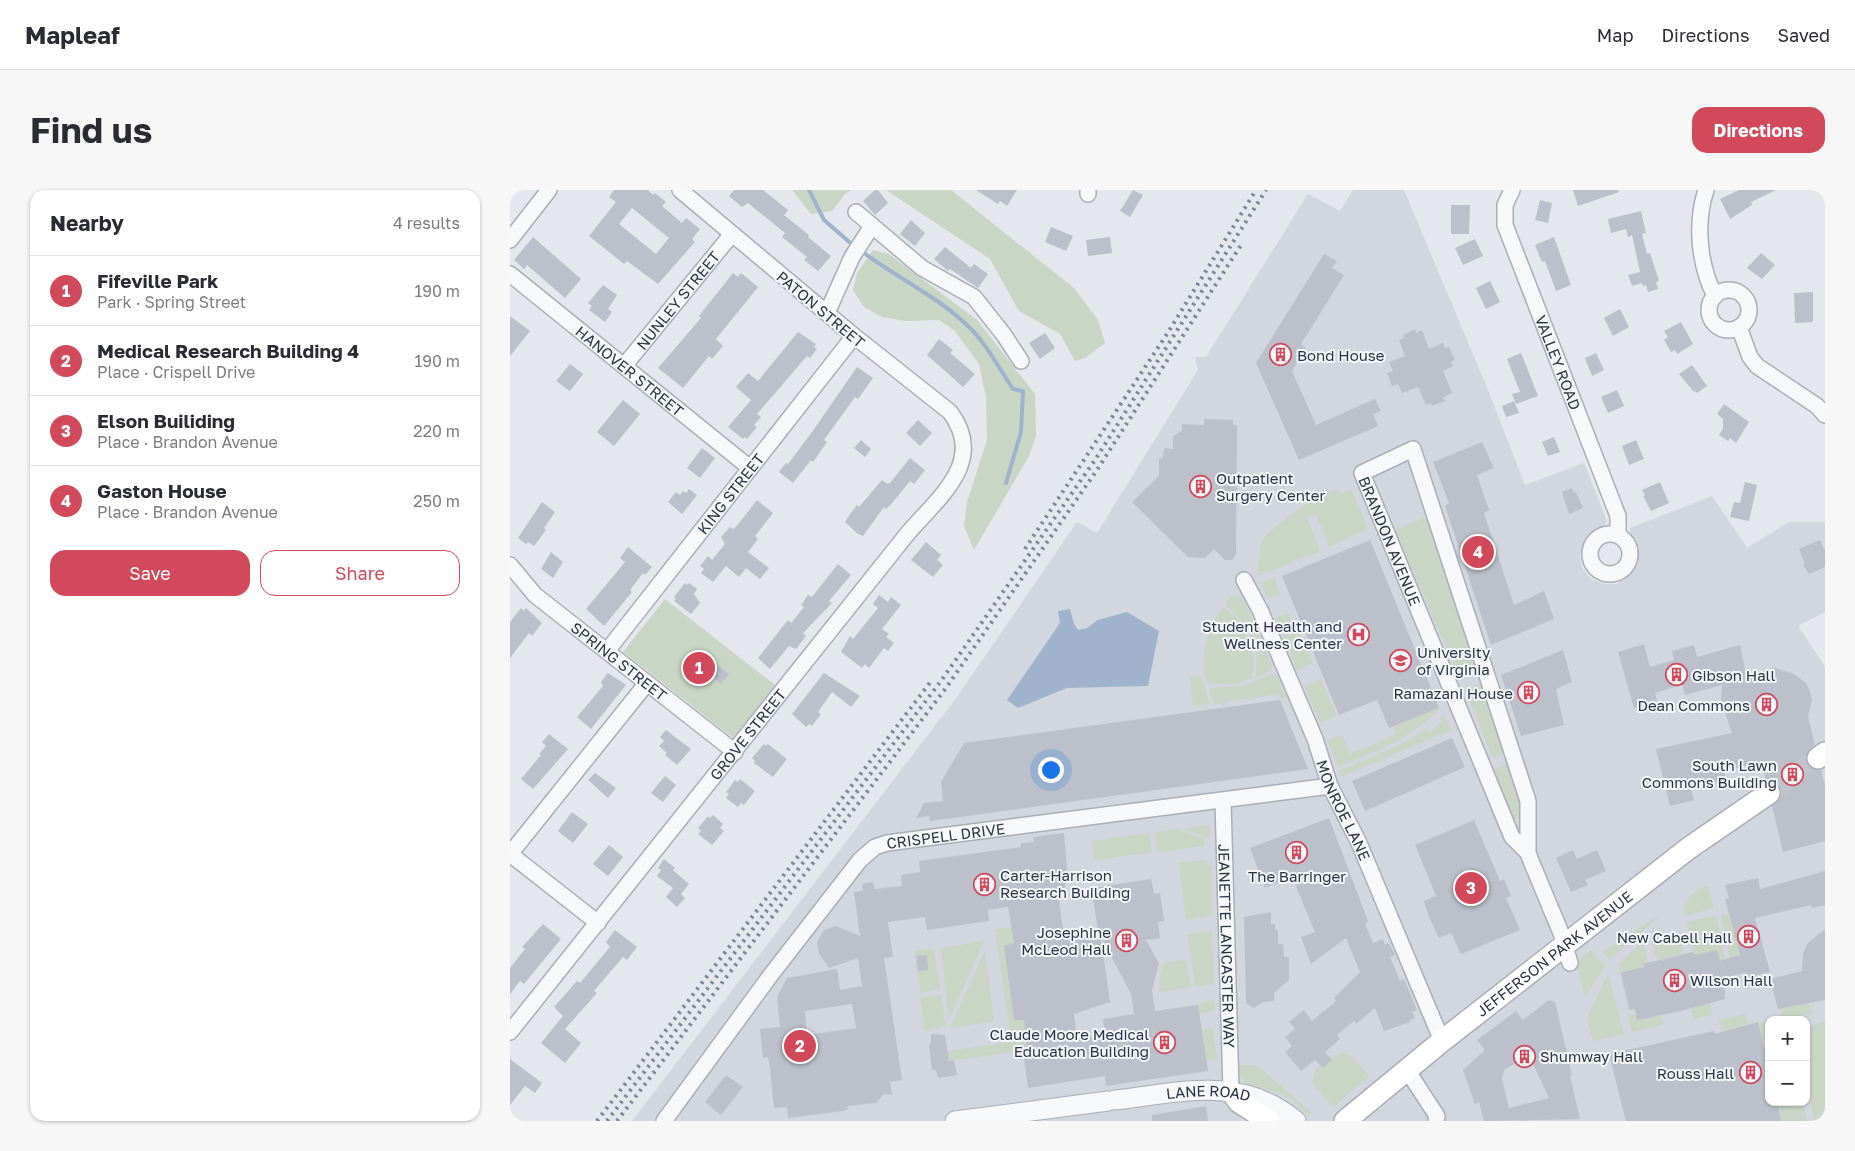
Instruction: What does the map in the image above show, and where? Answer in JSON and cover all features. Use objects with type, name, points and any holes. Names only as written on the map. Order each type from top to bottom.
[{"type":"main road","name":"JEFFERSON PARK AVENUE","points":[[1345,1121],[1442,1041],[1568,954],[1688,848],[1769,793]]},
{"type":"main road","points":[[1231,1091],[1239,1102],[1269,1121]]},
{"type":"street","points":[[510,240],[549,190]]},
{"type":"street","name":"PATON STREET","points":[[680,190],[854,336],[950,412],[960,429]]},
{"type":"street","name":"VALLEY ROAD","points":[[1512,190],[1505,205],[1506,226],[1618,516],[1618,535]]},
{"type":"street","points":[[1706,190],[1700,221],[1702,264],[1706,280],[1715,296]]},
{"type":"street","points":[[856,212],[922,268],[974,297],[1004,335],[1021,362]]},
{"type":"street","points":[[827,313],[852,257],[872,226]]},
{"type":"street","name":"NUNLEY STREET","points":[[624,366],[732,234]]},
{"type":"street","name":"HANOVER STREET","points":[[510,274],[750,468]]},
{"type":"street","points":[[1729,289],[1743,294],[1750,308],[1748,316],[1738,327],[1731,330],[1716,325],[1709,310],[1715,296],[1729,289]]},
{"type":"street","points":[[1738,327],[1750,357],[1756,366],[1817,406],[1825,415]]},
{"type":"street","name":"KING STREET","points":[[607,651],[854,336]]},
{"type":"street","name":"GROVE STREET","points":[[510,1032],[908,533],[953,480],[960,470],[964,454],[963,436],[960,429]]},
{"type":"street","name":"BRANDON AVENUE","points":[[1528,854],[1528,801],[1413,449],[1362,473],[1512,837],[1528,854],[1568,954]]},
{"type":"street","name":"SPRING STREET","points":[[510,565],[515,584],[535,595],[735,752]]},
{"type":"street","name":"MONROE LANE","points":[[1244,580],[1260,610],[1315,739],[1330,786],[1359,843],[1442,1041]]},
{"type":"street","points":[[598,923],[510,854],[647,683]]},
{"type":"street","name":"CRISPELL DRIVE","points":[[671,1118],[770,976],[860,860],[875,847],[887,843],[975,831],[1224,801],[1330,786]]},
{"type":"street","name":"JEANETTE LANCASTER WAY","points":[[1224,801],[1231,1091]]},
{"type":"street","points":[[1407,1070],[1427,1098],[1437,1116],[1436,1121]]},
{"type":"street","name":"LANE ROAD","points":[[955,1121],[1210,1089],[1231,1091],[1257,1098],[1296,1121]]},
{"type":"shaded area","name":"University of Virginia","points":[[1353,190],[1404,190],[1488,390],[1525,485],[1584,463],[1607,521],[1601,530],[1584,543],[1580,554],[1582,568],[1592,580],[1606,584],[1617,584],[1629,575],[1635,563],[1630,528],[1712,496],[1747,548],[1789,522],[1825,522],[1825,612],[1798,626],[1825,667],[1825,1121],[632,1121],[957,697],[1077,522],[1097,533],[1198,370],[1195,357],[1206,357],[1308,194],[1340,211]]},
{"type":"green space","points":[[792,190],[851,190],[845,194],[832,211],[811,214]]},
{"type":"green space","points":[[886,190],[951,190],[1074,288],[1098,320],[1105,343],[1085,358],[1075,361],[1060,334],[1019,311],[990,259]]},
{"type":"green space","points":[[873,250],[889,254],[977,320],[1035,394],[1036,436],[1029,456],[974,550],[964,526],[967,502],[987,440],[986,397],[979,364],[955,331],[939,320],[906,321],[882,317],[864,307],[853,290],[857,273]]},
{"type":"green space","points":[[1338,489],[1341,494],[1352,490],[1368,529],[1329,546],[1316,514],[1307,518],[1320,551],[1257,575],[1262,540],[1269,532],[1310,500]]},
{"type":"green space","points":[[1429,516],[1475,661],[1456,670],[1395,530]]},
{"type":"green space","points":[[1274,577],[1280,594],[1268,599],[1261,584]]},
{"type":"green space","points":[[1234,595],[1237,595],[1245,602],[1272,666],[1270,671],[1256,678],[1256,650],[1251,635],[1237,616],[1224,604]]},
{"type":"green space","points":[[665,599],[775,685],[733,738],[623,652]]},
{"type":"green space","points":[[1223,608],[1239,621],[1249,638],[1253,657],[1252,678],[1236,684],[1209,684],[1205,677],[1204,667],[1206,645],[1213,623]]},
{"type":"green space","points":[[1288,613],[1295,629],[1298,628],[1313,663],[1297,670],[1276,618]]},
{"type":"green space","points":[[1273,674],[1277,676],[1286,698],[1281,699],[1278,694],[1230,701],[1222,707],[1222,703],[1214,704],[1209,691],[1210,688],[1242,686]]},
{"type":"green space","points":[[1201,676],[1210,704],[1193,706],[1190,677]]},
{"type":"green space","points":[[1321,679],[1337,716],[1320,723],[1305,687]]},
{"type":"green space","points":[[1482,683],[1505,753],[1493,758],[1465,690]]},
{"type":"green space","points":[[1442,707],[1419,727],[1393,743],[1338,767],[1327,741],[1342,735],[1350,754],[1396,734],[1393,727]]},
{"type":"green space","points":[[1443,715],[1446,717],[1451,730],[1341,777],[1339,771],[1401,744],[1427,729],[1430,732],[1442,721],[1439,718]]},
{"type":"green space","points":[[1507,764],[1521,805],[1520,818],[1513,821],[1491,770]]},
{"type":"green space","points":[[1207,825],[1210,826],[1210,839],[1184,829]]},
{"type":"green space","points":[[1178,829],[1207,841],[1204,841],[1204,846],[1158,852],[1155,832]]},
{"type":"green space","points":[[1150,833],[1152,852],[1095,860],[1092,841]]},
{"type":"green space","points":[[1206,860],[1206,864],[1212,866],[1212,915],[1186,920],[1179,863]]},
{"type":"green space","points":[[1708,886],[1714,908],[1685,916],[1684,907],[1689,897],[1703,887]]},
{"type":"green space","points":[[1666,911],[1609,960],[1603,951]]},
{"type":"green space","points":[[1728,914],[1731,924],[1733,924],[1740,955],[1731,962],[1721,915]]},
{"type":"green space","points":[[1715,916],[1731,986],[1726,987],[1717,950],[1694,955],[1686,922]]},
{"type":"green space","points":[[1012,927],[1014,943],[1004,947],[1014,1020],[1024,1020],[1027,1050],[949,1061],[948,1051],[1011,1042],[995,929]]},
{"type":"green space","points":[[1212,931],[1214,984],[1195,987],[1188,935]]},
{"type":"green space","points":[[1679,932],[1684,954],[1657,960],[1651,939]]},
{"type":"green space","points":[[984,941],[949,1020],[941,948]]},
{"type":"green space","points":[[1643,941],[1648,962],[1643,964],[1630,1010],[1628,1010],[1618,965]]},
{"type":"green space","points":[[934,949],[940,989],[921,993],[914,951]]},
{"type":"green space","points":[[985,950],[994,1021],[950,1028]]},
{"type":"green space","points":[[1591,950],[1605,966],[1585,997],[1577,967],[1578,960]]},
{"type":"green space","points":[[1186,960],[1190,987],[1158,992],[1163,963]]},
{"type":"green space","points":[[1608,974],[1624,1034],[1593,1041],[1587,1018]]},
{"type":"green space","points":[[941,995],[946,1026],[925,1031],[920,998]]},
{"type":"green space","points":[[1214,1000],[1215,1011],[1199,1013],[1198,1003]]},
{"type":"green space","points":[[1709,1002],[1712,1015],[1694,1019],[1691,1009]]},
{"type":"green space","points":[[1809,1003],[1812,1013],[1799,1016],[1781,1016],[1780,1009]]},
{"type":"green space","points":[[1636,1013],[1637,1019],[1662,1016],[1664,1025],[1632,1032],[1628,1015]]},
{"type":"green space","points":[[1745,1014],[1748,1024],[1722,1032],[1719,1020]]},
{"type":"green space","points":[[1765,1022],[1765,1053],[1758,1023]]},
{"type":"green space","points":[[1825,1022],[1825,1121],[1815,1121],[1810,1100],[1810,1026]]},
{"type":"green space","points":[[1213,1028],[1217,1059],[1206,1061],[1202,1030]]},
{"type":"green space","points":[[1343,1053],[1352,1056],[1369,1076],[1333,1107],[1313,1084],[1313,1078],[1322,1063],[1332,1056]]},
{"type":"green space","points":[[1238,1065],[1257,1065],[1312,1113],[1309,1116],[1285,1096],[1249,1085],[1240,1074]]},
{"type":"green space","points":[[1778,1106],[1804,1106],[1807,1121],[1781,1121]]},
{"type":"water","points":[[1070,609],[1074,624],[1078,630],[1087,628],[1098,620],[1127,612],[1159,631],[1148,686],[1067,688],[1018,708],[1007,700],[1060,623],[1058,611]]},
{"type":"building","points":[[614,190],[648,190],[666,202],[662,206],[682,223],[686,218],[700,229],[692,239],[695,242],[658,284],[627,261],[624,264],[589,236],[616,202],[609,197]],"holes":[[[632,208],[669,238],[656,254],[619,224]]]},
{"type":"building","points":[[734,190],[763,190],[788,210],[784,215],[831,256],[818,271],[804,260],[807,257],[782,237],[785,233],[748,203],[742,207],[729,196]]},
{"type":"building","points":[[875,190],[878,190],[888,203],[875,215],[863,201]]},
{"type":"building","points":[[976,190],[1017,190],[1007,206],[1000,201],[998,204]]},
{"type":"building","points":[[1133,190],[1143,195],[1130,217],[1120,211]]},
{"type":"building","points":[[1573,190],[1618,190],[1619,192],[1578,206]]},
{"type":"building","points":[[1739,190],[1776,190],[1751,202],[1752,205],[1730,219],[1720,199]]},
{"type":"building","points":[[1540,200],[1552,203],[1548,223],[1535,220]]},
{"type":"building","points":[[1451,205],[1470,205],[1469,234],[1451,234]]},
{"type":"building","points":[[1641,211],[1646,233],[1642,234],[1647,254],[1650,253],[1659,281],[1656,282],[1658,289],[1648,292],[1646,285],[1643,286],[1642,283],[1632,286],[1628,275],[1640,272],[1632,235],[1628,237],[1626,229],[1611,233],[1608,219]]},
{"type":"building","points":[[911,220],[925,233],[915,246],[900,234]]},
{"type":"building","points":[[1051,227],[1073,236],[1066,251],[1045,242]]},
{"type":"building","points":[[533,237],[581,279],[565,298],[527,265],[524,269],[514,260]]},
{"type":"building","points":[[1110,237],[1112,253],[1088,256],[1086,240]]},
{"type":"building","points":[[1554,237],[1571,285],[1556,291],[1545,261],[1542,262],[1535,245]]},
{"type":"building","points":[[1475,239],[1483,256],[1463,265],[1455,248]]},
{"type":"building","points":[[945,247],[971,268],[974,264],[988,274],[978,288],[950,269],[948,271],[934,259]]},
{"type":"building","points":[[1761,253],[1775,265],[1762,279],[1747,268]]},
{"type":"building","name":"Bond House","points":[[1324,254],[1337,261],[1332,268],[1344,275],[1301,344],[1306,348],[1292,371],[1316,425],[1375,399],[1381,411],[1373,414],[1378,426],[1299,460],[1256,363]]},
{"type":"building","points":[[733,273],[738,277],[741,273],[758,287],[716,339],[723,346],[712,359],[709,356],[683,388],[658,368],[701,318],[699,316]]},
{"type":"building","points":[[1490,281],[1500,302],[1486,309],[1476,288]]},
{"type":"building","points":[[603,285],[617,295],[608,309],[612,312],[605,322],[589,310],[592,306],[588,303]]},
{"type":"building","points":[[1813,292],[1813,322],[1795,323],[1794,293]]},
{"type":"building","points":[[1620,309],[1629,327],[1613,336],[1604,318]]},
{"type":"building","points":[[510,316],[530,331],[510,356]]},
{"type":"building","points":[[1681,322],[1693,344],[1677,354],[1675,350],[1671,352],[1664,340],[1668,337],[1664,331]]},
{"type":"building","points":[[1415,329],[1416,333],[1422,330],[1429,349],[1443,343],[1445,348],[1449,347],[1455,360],[1451,361],[1453,366],[1443,371],[1452,393],[1443,397],[1445,401],[1432,406],[1431,403],[1426,405],[1418,387],[1402,393],[1398,384],[1392,386],[1387,373],[1393,371],[1389,362],[1405,356],[1399,340],[1404,338],[1403,335]]},
{"type":"building","points":[[798,332],[816,344],[814,347],[817,349],[810,358],[807,356],[757,414],[761,417],[754,425],[757,427],[747,439],[744,437],[743,439],[728,427],[751,400],[736,387],[748,373],[758,381]]},
{"type":"building","points":[[1045,333],[1055,348],[1040,359],[1029,343]]},
{"type":"building","points":[[939,339],[953,350],[950,353],[975,374],[963,387],[927,355]]},
{"type":"building","points":[[1521,353],[1538,396],[1516,404],[1512,394],[1520,392],[1507,359]]},
{"type":"building","points":[[1596,353],[1604,370],[1592,376],[1585,358]]},
{"type":"building","points":[[570,364],[583,374],[570,391],[556,381]]},
{"type":"building","points":[[1692,365],[1707,386],[1697,393],[1679,374]]},
{"type":"building","points":[[857,367],[873,378],[858,399],[855,397],[824,440],[827,442],[813,462],[811,460],[793,483],[779,472],[786,463],[788,464],[812,432]]},
{"type":"building","points":[[1617,390],[1624,406],[1608,413],[1601,397]]},
{"type":"building","points":[[623,400],[640,414],[614,446],[597,432]]},
{"type":"building","points":[[1514,401],[1519,413],[1506,417],[1502,406]]},
{"type":"building","points":[[1724,404],[1749,422],[1736,443],[1730,438],[1728,441],[1719,435],[1723,429],[1723,419],[1717,414]]},
{"type":"building","name":"Outpatient Surgery Center","points":[[1204,419],[1233,420],[1233,425],[1237,425],[1236,555],[1232,560],[1225,560],[1214,549],[1205,558],[1188,557],[1132,502],[1159,476],[1159,458],[1163,458],[1164,448],[1173,449],[1173,436],[1182,431],[1182,424],[1204,425]]},
{"type":"building","points":[[918,420],[932,433],[920,446],[906,433]]},
{"type":"building","points":[[1554,437],[1560,452],[1548,456],[1542,442]]},
{"type":"building","points":[[861,440],[871,449],[865,457],[854,448]]},
{"type":"building","points":[[1636,440],[1644,459],[1629,465],[1622,446]]},
{"type":"building","points":[[1482,442],[1494,468],[1477,475],[1489,510],[1484,513],[1514,605],[1544,591],[1554,619],[1491,645],[1445,506],[1449,503],[1433,462]]},
{"type":"building","points":[[702,448],[715,458],[700,478],[687,468]]},
{"type":"building","points":[[910,458],[925,470],[914,484],[910,481],[886,509],[884,507],[863,536],[858,534],[845,522],[850,514],[857,505],[859,507],[882,480],[887,484],[890,483]]},
{"type":"building","points":[[1660,482],[1669,503],[1651,511],[1642,490]]},
{"type":"building","points":[[1745,482],[1757,485],[1749,521],[1730,517],[1734,502],[1740,503]]},
{"type":"building","points":[[1572,488],[1574,493],[1576,492],[1583,508],[1569,514],[1562,492]]},
{"type":"building","points":[[689,489],[697,495],[682,514],[668,502],[676,492],[680,495],[683,491],[686,493]]},
{"type":"building","points":[[757,500],[773,513],[755,536],[758,539],[748,552],[769,568],[760,579],[746,568],[739,577],[726,566],[713,582],[701,573],[704,569],[700,566],[708,556],[712,560],[725,544],[721,537],[730,527],[733,529],[736,527]]},
{"type":"building","points":[[542,502],[555,512],[544,528],[546,530],[534,546],[528,542],[526,544],[518,538]]},
{"type":"building","name":"Student Health and Wellness Center","points":[[1370,540],[1439,708],[1389,728],[1377,700],[1339,715],[1282,576]]},
{"type":"building","points":[[1820,540],[1825,551],[1825,567],[1809,574],[1803,565],[1805,564],[1799,549]]},
{"type":"building","points":[[926,542],[941,555],[937,560],[943,565],[933,577],[911,560]]},
{"type":"building","points":[[628,547],[652,567],[645,575],[643,573],[630,590],[632,592],[604,626],[586,609],[625,562],[620,558]]},
{"type":"building","points":[[551,552],[563,562],[553,578],[541,569]]},
{"type":"building","points":[[838,564],[851,575],[829,601],[832,603],[803,633],[806,636],[796,649],[789,646],[770,669],[758,658],[788,620],[791,623],[804,607],[801,605],[808,595],[812,597]]},
{"type":"building","points":[[685,583],[687,585],[689,583],[697,589],[694,594],[700,603],[691,614],[674,601],[676,599],[674,597]]},
{"type":"building","points":[[879,595],[888,602],[891,597],[901,605],[882,629],[889,634],[886,637],[894,643],[888,651],[884,648],[869,668],[865,664],[862,668],[841,652],[850,636],[853,639],[878,608],[873,604]]},
{"type":"building","points":[[521,608],[524,611],[526,608],[542,623],[532,636],[529,633],[510,658],[510,622]]},
{"type":"building","points":[[1644,644],[1650,667],[1674,660],[1672,651],[1694,645],[1697,657],[1740,645],[1745,670],[1755,678],[1762,671],[1775,668],[1794,674],[1807,684],[1812,698],[1808,717],[1815,745],[1807,752],[1806,760],[1812,769],[1821,770],[1825,785],[1825,841],[1783,852],[1772,806],[1780,799],[1781,792],[1775,782],[1766,781],[1761,762],[1724,771],[1726,780],[1691,788],[1694,800],[1670,806],[1656,749],[1732,733],[1721,701],[1722,685],[1685,695],[1682,685],[1655,693],[1657,701],[1634,708],[1618,652]]},
{"type":"building","name":"Ramazani House","points":[[1563,650],[1572,682],[1556,689],[1564,725],[1521,736],[1501,675]]},
{"type":"building","points":[[712,661],[729,674],[721,684],[704,670]]},
{"type":"building","points":[[608,673],[626,685],[591,729],[577,717],[603,686],[601,682]]},
{"type":"building","points":[[824,673],[860,696],[851,707],[832,692],[818,712],[821,714],[812,726],[809,724],[806,727],[792,714]]},
{"type":"building","points":[[1280,700],[1308,769],[930,821],[929,816],[916,818],[924,803],[943,801],[941,782],[964,743]]},
{"type":"building","points":[[666,730],[691,749],[677,765],[665,755],[667,753],[659,746],[664,741],[660,737]]},
{"type":"building","points":[[549,734],[568,749],[533,789],[521,779],[541,755],[539,754],[546,746],[542,742]]},
{"type":"building","points":[[1452,738],[1465,767],[1365,811],[1352,781]]},
{"type":"building","points":[[764,744],[766,746],[768,744],[787,759],[773,777],[754,763],[755,761],[752,758]]},
{"type":"building","points":[[595,773],[616,788],[608,798],[588,780]]},
{"type":"building","points":[[665,776],[676,785],[663,802],[651,793]]},
{"type":"building","points":[[740,779],[755,791],[744,805],[741,803],[738,807],[726,798],[729,794],[726,792],[735,780],[738,782]]},
{"type":"building","points":[[572,812],[588,824],[573,843],[558,831]]},
{"type":"building","points":[[713,815],[723,824],[720,828],[724,831],[712,845],[698,834],[701,831],[698,828],[708,816],[710,818]]},
{"type":"building","points":[[1329,818],[1368,921],[1365,924],[1373,943],[1383,939],[1385,945],[1389,943],[1395,955],[1390,957],[1400,981],[1404,979],[1417,1010],[1412,1012],[1415,1018],[1410,1020],[1410,1022],[1384,1031],[1375,1008],[1356,1024],[1354,1021],[1337,1035],[1340,1039],[1325,1052],[1332,1060],[1323,1068],[1315,1060],[1301,1071],[1285,1052],[1292,1046],[1285,1037],[1295,1029],[1289,1022],[1304,1010],[1312,1021],[1336,1001],[1334,998],[1360,972],[1346,938],[1311,964],[1301,937],[1315,932],[1292,877],[1265,888],[1250,848]]},
{"type":"building","points":[[1474,820],[1500,881],[1504,879],[1511,896],[1506,898],[1520,930],[1461,954],[1451,933],[1439,938],[1429,917],[1424,901],[1436,896],[1415,845]]},
{"type":"building","points":[[1064,833],[1067,870],[1064,894],[1058,894],[1064,936],[1101,939],[1110,1002],[1074,1014],[1077,1038],[1105,1034],[1103,1019],[1134,1014],[1131,994],[1098,931],[1093,899],[1099,898],[1098,887],[1151,879],[1154,894],[1160,893],[1164,921],[1158,922],[1160,938],[1146,940],[1159,963],[1152,991],[1155,1011],[1198,1005],[1208,1071],[1106,1086],[1105,1076],[1028,1088],[1023,1051],[1027,1050],[1024,1020],[1014,1020],[1004,946],[1014,943],[1008,907],[988,910],[989,921],[927,930],[925,917],[888,922],[893,957],[884,958],[902,1080],[890,1082],[892,1095],[884,1094],[876,1103],[847,1106],[848,1109],[843,1111],[788,1118],[787,1107],[774,1108],[770,1068],[768,1057],[763,1058],[760,1029],[780,1027],[777,997],[787,978],[837,969],[840,990],[862,986],[858,958],[829,968],[819,954],[817,942],[824,930],[836,926],[860,936],[854,892],[863,891],[862,884],[873,882],[875,889],[902,886],[901,875],[920,872],[919,861],[1021,847],[1021,843],[1034,842],[1033,837]],"holes":[[[852,1004],[856,1028],[807,1035],[805,1011]]]},
{"type":"building","points":[[609,845],[623,857],[608,876],[593,864]]},
{"type":"building","points":[[1573,850],[1577,859],[1597,850],[1606,871],[1585,880],[1588,885],[1571,892],[1556,858]]},
{"type":"building","points":[[664,859],[689,884],[681,894],[685,898],[677,907],[666,897],[673,888],[657,876],[661,870],[658,868]]},
{"type":"building","points":[[1825,871],[1825,905],[1812,908],[1811,905],[1755,918],[1770,972],[1746,978],[1744,973],[1724,978],[1725,999],[1637,1020],[1635,1009],[1630,1010],[1621,973],[1644,967],[1643,964],[1693,952],[1694,955],[1717,950],[1720,961],[1740,955],[1725,899],[1729,898],[1725,885],[1758,878],[1760,889]]},
{"type":"building","points":[[1271,912],[1271,924],[1275,924],[1275,930],[1278,930],[1278,944],[1283,944],[1284,957],[1289,957],[1289,980],[1274,993],[1274,1001],[1263,1002],[1254,1008],[1246,1003],[1244,917]]},
{"type":"building","points":[[543,924],[561,939],[524,984],[520,981],[510,994],[510,968],[525,949],[522,947]]},
{"type":"building","points":[[1825,929],[1825,1000],[1778,1009],[1770,979],[1802,971],[1803,953],[1808,943]]},
{"type":"building","points":[[615,930],[637,947],[627,960],[623,957],[594,991],[597,993],[565,1029],[581,1043],[565,1063],[541,1043],[563,1016],[554,1007],[577,981],[580,983],[610,947],[606,942]]},
{"type":"building","points":[[927,955],[928,970],[918,971],[916,956]]},
{"type":"building","name":"Shumway Hall","points":[[1549,1000],[1555,1002],[1580,1119],[1484,1121],[1479,1102],[1475,1104],[1463,1070],[1485,1050],[1477,1040],[1516,1011],[1523,1020]],"holes":[[[1519,1061],[1533,1064],[1549,1098],[1509,1108],[1502,1079],[1504,1070]]]},
{"type":"building","points":[[1758,1022],[1765,1053],[1765,1106],[1778,1106],[1781,1121],[1626,1121],[1609,1054],[1714,1031],[1715,1034]]},
{"type":"building","points":[[931,1034],[945,1035],[949,1061],[954,1060],[957,1075],[938,1078],[936,1070],[932,1070],[929,1045],[931,1044]]},
{"type":"building","points":[[510,1059],[542,1083],[535,1093],[525,1086],[510,1105]]},
{"type":"building","points":[[726,1075],[743,1087],[721,1115],[705,1102]]},
{"type":"building","points":[[1206,1106],[1208,1121],[1152,1121],[1152,1115]]},
{"type":"waterway","points":[[809,190],[824,220],[854,246]]},
{"type":"waterway","points":[[860,250],[956,315],[981,340],[1013,389],[1023,391],[1021,432],[1006,483]]},
{"type":"tunnel","points":[[1769,793],[1818,758]]},
{"type":"railway","points":[[1025,549],[1167,334],[1256,190]]},
{"type":"railway","points":[[607,1121],[941,681],[1095,460],[1266,190]]},
{"type":"railway","points":[[617,1121],[946,688],[1097,470],[1241,245]]},
{"type":"railway","points":[[597,1121],[932,680]]},
{"type":"place","name":"Bond House","points":[[1281,355]]},
{"type":"place","name":"Outpatient Surgery Center","points":[[1200,487]]},
{"type":"place","name":"Gaston House","points":[[1478,552]]},
{"type":"place","name":"Student Health and Wellness Center","points":[[1358,635]]},
{"type":"place","name":"University of Virginia","points":[[1401,661]]},
{"type":"place","name":"Fifeville Park","points":[[699,668]]},
{"type":"place","name":"Gibson Hall","points":[[1676,675]]},
{"type":"place","name":"Ramazani House","points":[[1529,693]]},
{"type":"place","name":"Dean Commons","points":[[1766,705]]},
{"type":"place","name":"South Lawn Commons Building","points":[[1793,774]]},
{"type":"place","name":"The Barringer","points":[[1297,853]]},
{"type":"place","name":"Carter-Harrison Research Building","points":[[984,884]]},
{"type":"place","name":"Elson Builiding","points":[[1471,888]]},
{"type":"place","name":"New Cabell Hall","points":[[1748,937]]},
{"type":"place","name":"Josephine McLeod Hall","points":[[1127,941]]},
{"type":"place","name":"Wilson Hall","points":[[1674,980]]},
{"type":"place","name":"Claude Moore Medical Education Building","points":[[1165,1043]]},
{"type":"place","name":"Medical Research Building 4","points":[[800,1046]]},
{"type":"place","name":"Shumway Hall","points":[[1524,1056]]},
{"type":"place","name":"Rouss Hall","points":[[1750,1073]]}]
